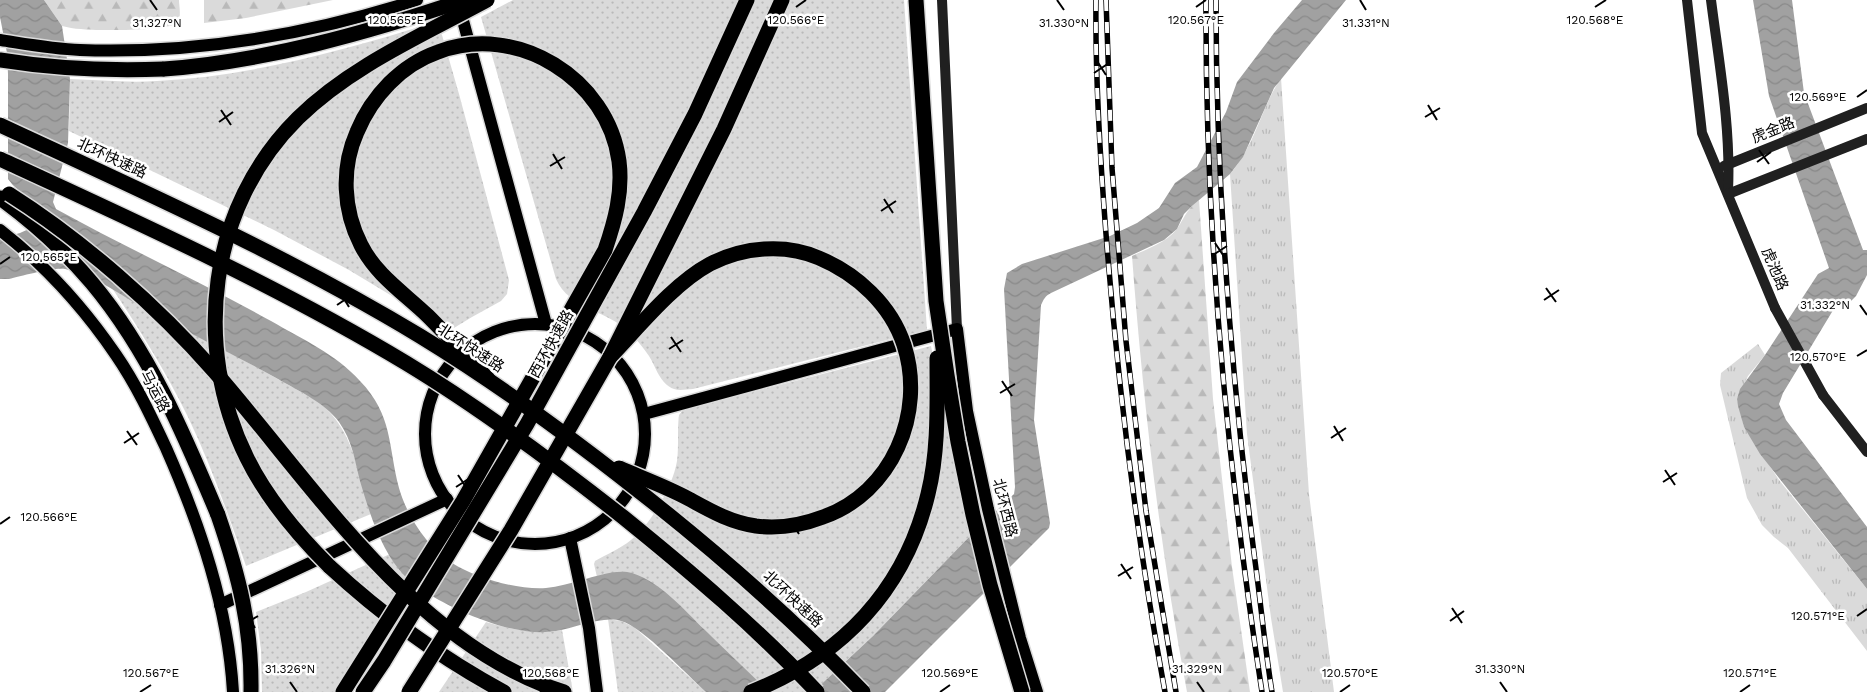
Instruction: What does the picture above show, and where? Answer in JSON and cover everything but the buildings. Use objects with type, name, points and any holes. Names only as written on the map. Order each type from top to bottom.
[{"type":"highway","points":[[0,60],[51,67],[94,70],[138,70],[202,66],[242,60],[310,45],[391,24],[464,0]]},
{"type":"highway","points":[[486,0],[391,52],[351,77],[306,111],[278,141],[247,189],[226,241],[219,275],[214,333],[222,390],[240,443],[265,490],[294,528],[329,566],[394,620],[468,673],[504,692]]},
{"type":"highway","name":"西环快速路","points":[[363,692],[384,661],[527,424],[644,212],[695,114],[746,0]]},
{"type":"highway","points":[[409,692],[511,530],[610,357],[724,128],[782,0]]},
{"type":"highway","points":[[751,692],[776,681],[814,660],[844,638],[863,619],[881,596],[904,560],[925,506],[933,462],[937,399],[936,301],[916,0]]},
{"type":"highway","points":[[343,692],[463,501],[605,250],[619,200],[620,174],[614,139],[605,116],[585,88],[569,74],[541,57],[511,47],[478,44],[447,49],[423,58],[403,72],[379,95],[364,116],[354,139],[347,166],[346,196],[357,237],[375,267],[385,279],[427,316],[488,379]]},
{"type":"highway","name":"北环快速路","points":[[0,125],[256,246],[419,335],[488,379],[599,458],[688,530],[766,596],[825,652],[863,692]]},
{"type":"highway","points":[[0,158],[234,270],[310,309],[404,362],[469,402],[581,484],[669,554],[744,620],[818,692]]},
{"type":"highway","points":[[3,195],[92,283],[136,344],[169,404],[218,515],[237,573],[245,609],[251,692]]},
{"type":"highway","points":[[3,195],[59,227],[171,326],[215,372],[326,506],[369,554],[426,609],[482,653],[525,677],[564,692]]},
{"type":"highway","points":[[599,458],[689,499],[710,512],[727,519],[757,526],[794,525],[838,512],[854,502],[873,486],[884,473],[900,444],[909,406],[910,381],[907,357],[899,333],[886,310],[868,289],[842,269],[816,256],[798,251],[782,249],[754,250],[735,254],[711,264],[680,285],[610,357]]},
{"type":"highway","points":[[936,301],[965,482],[990,585],[1022,692]]},
{"type":"main road","points":[[0,40],[72,50],[200,48],[243,42],[329,24],[418,0]]},
{"type":"main road","points":[[457,0],[546,324]]},
{"type":"main road","points":[[644,414],[957,329],[942,0]]},
{"type":"main road","name":"虎池路","points":[[1688,0],[1702,133],[1775,308],[1823,395],[1867,452]]},
{"type":"main road","name":"虎池路","points":[[1711,0],[1728,128],[1728,194]]},
{"type":"main road","name":"虎金路","points":[[1717,168],[1867,108]]},
{"type":"main road","points":[[1728,194],[1867,139]]},
{"type":"main road","name":"马运路","points":[[0,230],[41,266],[76,304],[116,355],[134,383],[157,428],[192,511],[211,568],[230,656],[232,692]]},
{"type":"main road","points":[[518,324],[546,324],[574,330],[599,344],[620,363],[632,381],[644,414],[645,446],[642,462],[629,492],[609,516],[596,526],[570,538],[543,544],[507,540],[473,525],[447,499],[433,475],[426,447],[428,405],[439,379],[456,356],[478,339],[518,324]]},
{"type":"main road","name":"北环西路","points":[[957,329],[967,411],[988,509],[1020,638],[1037,692]]},
{"type":"main road","points":[[220,604],[447,499]]},
{"type":"main road","points":[[570,538],[589,628],[598,692]]},
{"type":"green space","points":[[44,0],[179,0],[180,15],[177,23],[161,28],[76,29],[62,26]]},
{"type":"green space","points":[[204,0],[333,0],[246,18],[204,23]]},
{"type":"green space","points":[[513,0],[904,0],[927,330],[693,389],[679,390],[669,387],[659,375],[644,349],[629,332],[570,297],[556,279],[481,17]]},
{"type":"green space","points":[[432,23],[442,35],[509,280],[507,294],[501,301],[444,334],[440,334],[392,296],[349,270],[274,230],[69,131],[70,79],[146,82],[227,74],[296,61]]},
{"type":"green space","points":[[1281,78],[1309,494],[1334,692],[1283,692],[1271,618],[1247,434],[1230,174],[1246,151]]},
{"type":"green space","points":[[1199,200],[1213,399],[1232,567],[1250,692],[1187,692],[1161,529],[1141,365],[1132,256],[1156,245],[1173,234],[1188,210]]},
{"type":"green space","points":[[112,288],[151,313],[240,358],[319,402],[341,427],[348,440],[371,514],[246,566],[212,472],[188,417],[152,351]]},
{"type":"green space","points":[[1758,344],[1765,355],[1748,376],[1737,399],[1744,427],[1779,480],[1867,589],[1867,651],[1788,548],[1762,525],[1747,498],[1720,385],[1721,373]]},
{"type":"green space","points":[[931,346],[970,536],[873,636],[813,692],[769,692],[678,604],[621,572],[597,577],[595,561],[622,546],[639,533],[653,515],[666,493],[675,471],[679,415],[683,410]]},
{"type":"green space","points":[[390,554],[410,580],[342,692],[262,692],[261,650],[256,612],[306,592]]},
{"type":"green space","points":[[608,619],[621,621],[634,627],[706,692],[618,692]]},
{"type":"green space","points":[[486,622],[505,627],[543,632],[562,630],[573,692],[439,692]]},
{"type":"water","points":[[0,0],[44,0],[62,26],[70,79],[68,143],[53,202],[56,209],[271,321],[318,348],[351,371],[371,394],[384,419],[399,488],[407,509],[426,540],[452,563],[473,574],[497,582],[535,588],[555,587],[614,572],[632,573],[643,577],[672,597],[769,692],[706,692],[665,652],[641,632],[621,621],[598,621],[556,631],[522,630],[503,627],[485,621],[433,597],[407,578],[388,554],[369,510],[347,436],[339,422],[319,403],[263,371],[152,313],[110,288],[77,272],[53,269],[9,279],[0,279],[0,239],[20,233],[55,217],[18,190],[8,179],[8,74],[7,53],[0,17]]},
{"type":"water","points":[[1302,0],[1346,0],[1274,88],[1243,157],[1230,174],[1184,214],[1177,229],[1164,240],[1051,293],[1041,305],[1034,420],[1050,523],[1049,528],[885,692],[813,692],[873,636],[970,536],[1014,494],[1004,289],[1007,273],[1022,264],[1110,236],[1137,223],[1159,208],[1175,183],[1197,167],[1226,112],[1237,82]]},
{"type":"water","points":[[1753,0],[1792,0],[1804,93],[1863,250],[1867,250],[1867,275],[1856,296],[1849,303],[1838,302],[1783,393],[1779,404],[1786,420],[1867,527],[1867,589],[1760,454],[1744,427],[1738,406],[1737,399],[1740,389],[1765,355],[1818,274],[1829,268],[1769,96]]},
{"type":"railway","points":[[1096,0],[1096,59],[1100,147],[1116,349],[1137,521],[1165,692]]},
{"type":"railway","points":[[1106,0],[1112,168],[1126,341],[1146,511],[1176,692]]},
{"type":"railway","points":[[1206,0],[1209,173],[1220,347],[1238,520],[1262,692]]},
{"type":"railway","points":[[1216,0],[1219,141],[1226,281],[1246,491],[1272,692]]}]
